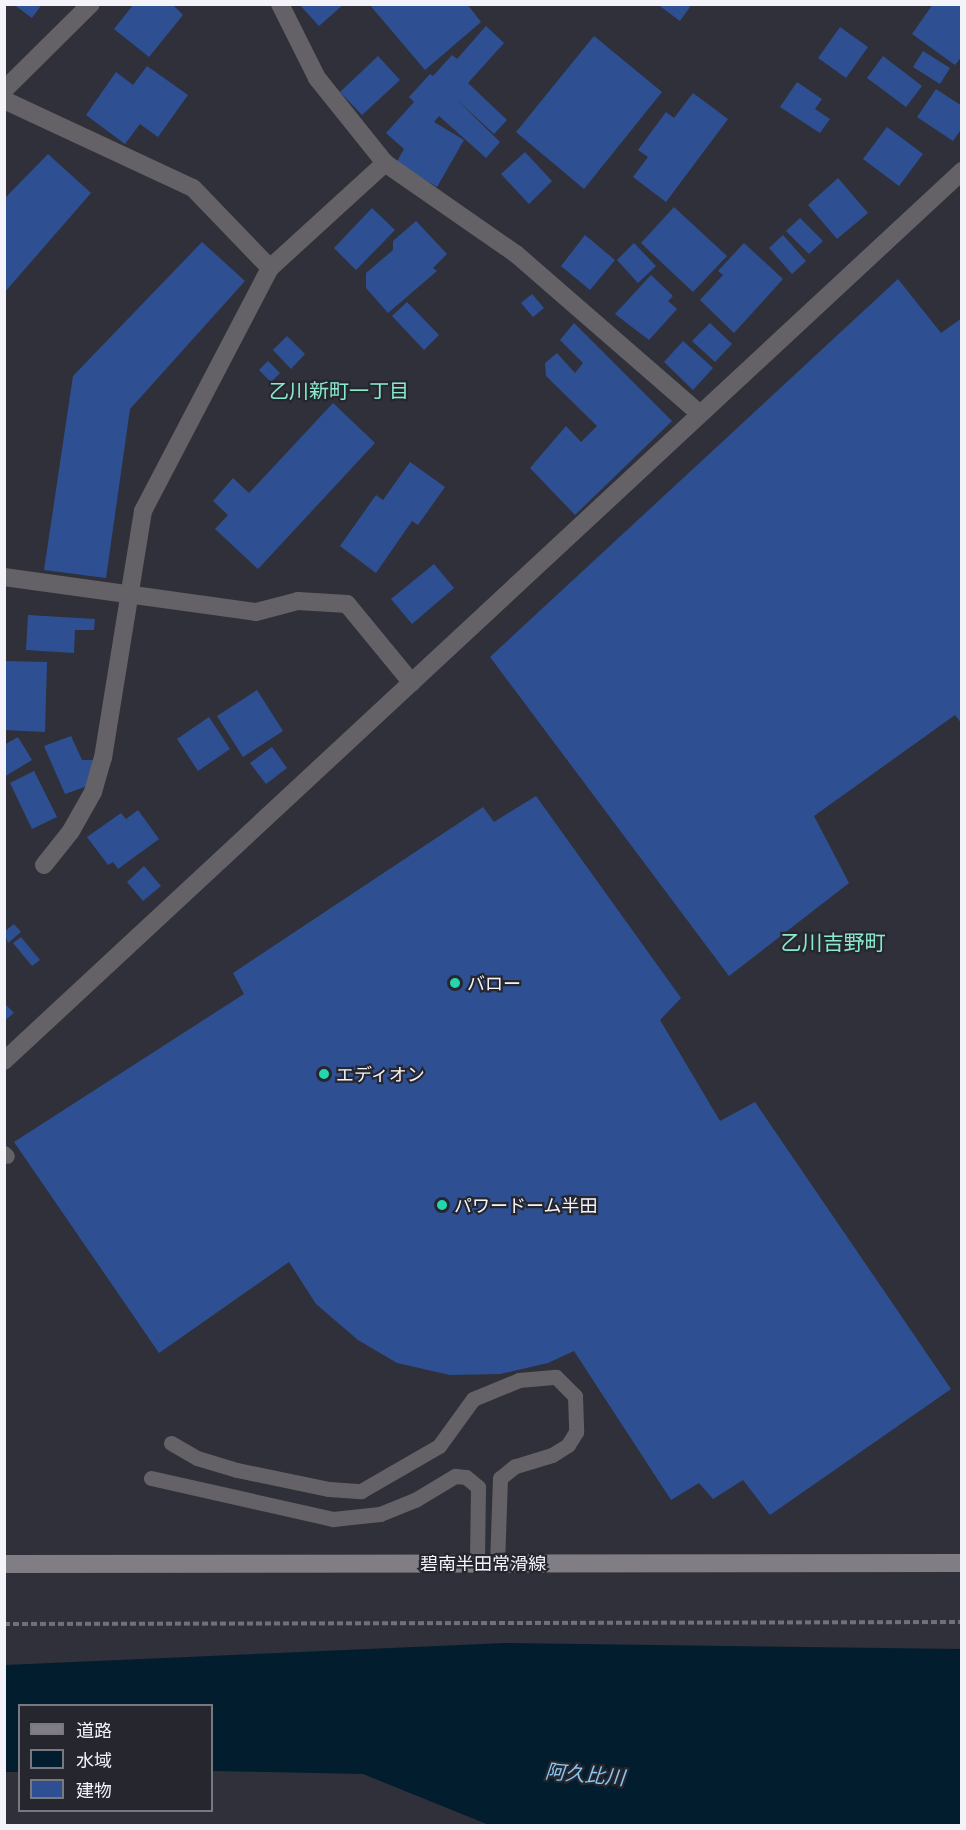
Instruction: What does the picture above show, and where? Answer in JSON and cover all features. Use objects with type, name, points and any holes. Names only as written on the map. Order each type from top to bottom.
[{"type":"main road","name":"碧南半田常滑線","points":[[4,1564],[962,1563]]},
{"type":"street","points":[[4,90],[91,4]]},
{"type":"street","points":[[280,4],[317,78],[385,163],[516,254],[699,413]]},
{"type":"street","points":[[4,100],[193,188],[270,268]]},
{"type":"street","points":[[44,865],[71,831],[93,792],[103,758],[143,511],[270,268],[385,163]]},
{"type":"street","points":[[4,1061],[962,171]]},
{"type":"street","points":[[4,577],[256,612],[298,601],[346,604],[412,683]]},
{"type":"lane","points":[[171,1443],[197,1458],[237,1470],[329,1490],[361,1491],[440,1446],[473,1398],[519,1380],[556,1377],[575,1396],[576,1432],[568,1445],[552,1455],[515,1466],[500,1478],[497,1563]]},
{"type":"lane","points":[[151,1478],[333,1519],[380,1514],[415,1500],[455,1476],[466,1477],[478,1487],[477,1563]]},
{"type":"path","points":[[4,1624],[962,1622]]},
{"type":"water","name":"阿久比川","points":[[505,1643],[961,1649],[961,1825],[489,1825],[363,1774],[213,1771],[213,1704],[18,1704],[18,1772],[5,1772],[5,1665]]},
{"type":"building","points":[[13,4],[42,4],[32,18]]},
{"type":"building","points":[[299,4],[344,4],[319,26]]},
{"type":"building","points":[[369,4],[467,4],[481,22],[425,70]]},
{"type":"building","points":[[657,4],[692,4],[680,21]]},
{"type":"building","points":[[933,4],[962,4],[962,56],[955,65],[912,34]]},
{"type":"building","points":[[133,5],[173,5],[183,15],[149,57],[114,29]]},
{"type":"building","points":[[486,26],[504,43],[468,83],[507,120],[494,134],[455,98],[500,142],[486,158],[439,116],[434,122],[464,140],[437,187],[396,163],[404,149],[386,133],[414,102],[409,97],[430,74],[433,76],[452,55],[457,59]]},
{"type":"building","points":[[840,27],[868,47],[846,78],[818,58]]},
{"type":"building","points":[[594,36],[662,92],[584,189],[516,132]]},
{"type":"building","points":[[923,51],[950,68],[940,84],[913,67]]},
{"type":"building","points":[[378,56],[400,80],[362,115],[340,92]]},
{"type":"building","points":[[883,56],[922,86],[906,107],[867,78]]},
{"type":"building","points":[[147,66],[188,95],[158,137],[140,124],[125,144],[86,115],[116,72],[133,85]]},
{"type":"building","points":[[797,82],[822,99],[815,109],[830,119],[820,133],[780,107]]},
{"type":"building","points":[[936,89],[962,106],[962,128],[953,141],[917,117]]},
{"type":"building","points":[[693,93],[728,119],[666,202],[633,177],[648,157],[638,150],[666,112],[674,118]]},
{"type":"building","points":[[887,127],[923,154],[899,186],[863,159]]},
{"type":"building","points":[[525,152],[552,181],[529,204],[501,174]]},
{"type":"building","points":[[48,154],[91,193],[4,293],[4,199]]},
{"type":"building","points":[[838,178],[868,213],[837,239],[808,205]]},
{"type":"building","points":[[674,207],[727,256],[693,292],[641,243]]},
{"type":"building","points":[[372,208],[395,230],[356,270],[334,248]]},
{"type":"building","points":[[800,218],[823,241],[809,254],[786,231]]},
{"type":"building","points":[[416,221],[447,254],[433,268],[437,271],[388,313],[366,288],[366,273],[393,250],[393,241]]},
{"type":"building","points":[[585,235],[615,260],[590,290],[561,266]]},
{"type":"building","points":[[783,235],[806,261],[792,274],[769,248]]},
{"type":"building","points":[[202,242],[245,281],[130,409],[106,578],[44,570],[73,376]]},
{"type":"building","points":[[634,243],[656,266],[638,283],[617,260]]},
{"type":"building","points":[[744,243],[783,279],[734,333],[700,300],[723,275],[718,271]]},
{"type":"building","points":[[651,275],[673,296],[668,301],[677,309],[649,340],[615,314]]},
{"type":"building","points":[[898,279],[941,333],[962,318],[962,724],[955,715],[814,816],[849,883],[729,976],[490,657]]},
{"type":"building","points":[[532,294],[544,308],[533,317],[521,303]]},
{"type":"building","points":[[407,302],[439,335],[424,350],[392,316]]},
{"type":"building","points":[[574,323],[672,421],[575,515],[530,468],[566,426],[581,442],[597,426],[546,376],[545,363],[557,353],[575,373],[583,363],[560,340]]},
{"type":"building","points":[[710,323],[732,344],[715,362],[692,341]]},
{"type":"building","points":[[287,336],[305,354],[291,369],[273,350]]},
{"type":"building","points":[[683,341],[713,368],[693,390],[664,362]]},
{"type":"building","points":[[268,361],[280,373],[271,382],[259,370]]},
{"type":"building","points":[[333,403],[375,443],[258,569],[215,529],[228,515],[213,501],[233,478],[249,493]]},
{"type":"building","points":[[410,462],[445,487],[418,525],[412,521],[376,573],[340,546],[376,495],[383,500]]},
{"type":"building","points":[[434,564],[454,588],[412,624],[391,599]]},
{"type":"building","points":[[28,615],[95,619],[94,630],[75,630],[74,653],[26,650]]},
{"type":"building","points":[[4,661],[47,662],[45,732],[4,730]]},
{"type":"building","points":[[257,690],[283,731],[243,757],[217,716]]},
{"type":"building","points":[[209,717],[230,749],[198,771],[177,739]]},
{"type":"building","points":[[71,736],[82,760],[93,760],[90,785],[65,794],[44,746]]},
{"type":"building","points":[[18,737],[32,760],[4,777],[4,745]]},
{"type":"building","points":[[272,747],[287,768],[266,784],[250,763]]},
{"type":"building","points":[[34,771],[57,817],[32,829],[10,783]]},
{"type":"building","name":"パワードーム半田","points":[[536,796],[681,998],[660,1020],[720,1121],[755,1102],[951,1389],[770,1515],[743,1480],[713,1499],[699,1483],[671,1500],[574,1351],[548,1363],[500,1374],[450,1375],[397,1363],[358,1340],[316,1304],[289,1262],[159,1353],[14,1142],[244,994],[233,973],[483,807],[494,822]]},
{"type":"building","points":[[138,810],[159,839],[118,869],[113,862],[108,865],[87,837],[121,813],[126,819]]},
{"type":"building","points":[[144,866],[161,886],[143,901],[127,882]]},
{"type":"building","points":[[14,924],[21,932],[8,943],[4,932]]},
{"type":"building","points":[[21,937],[40,960],[32,966],[13,943]]},
{"type":"building","points":[[4,1003],[14,1013],[4,1021]]},
{"type":"place","name":"バロー","points":[[455,983]]},
{"type":"place","name":"エディオン","points":[[324,1074]]},
{"type":"place","name":"パワードーム半田","points":[[442,1205]]},
{"type":"district","name":"乙川新町一丁目","points":[[339,390]]},
{"type":"district","name":"乙川吉野町","points":[[833,942]]}]
